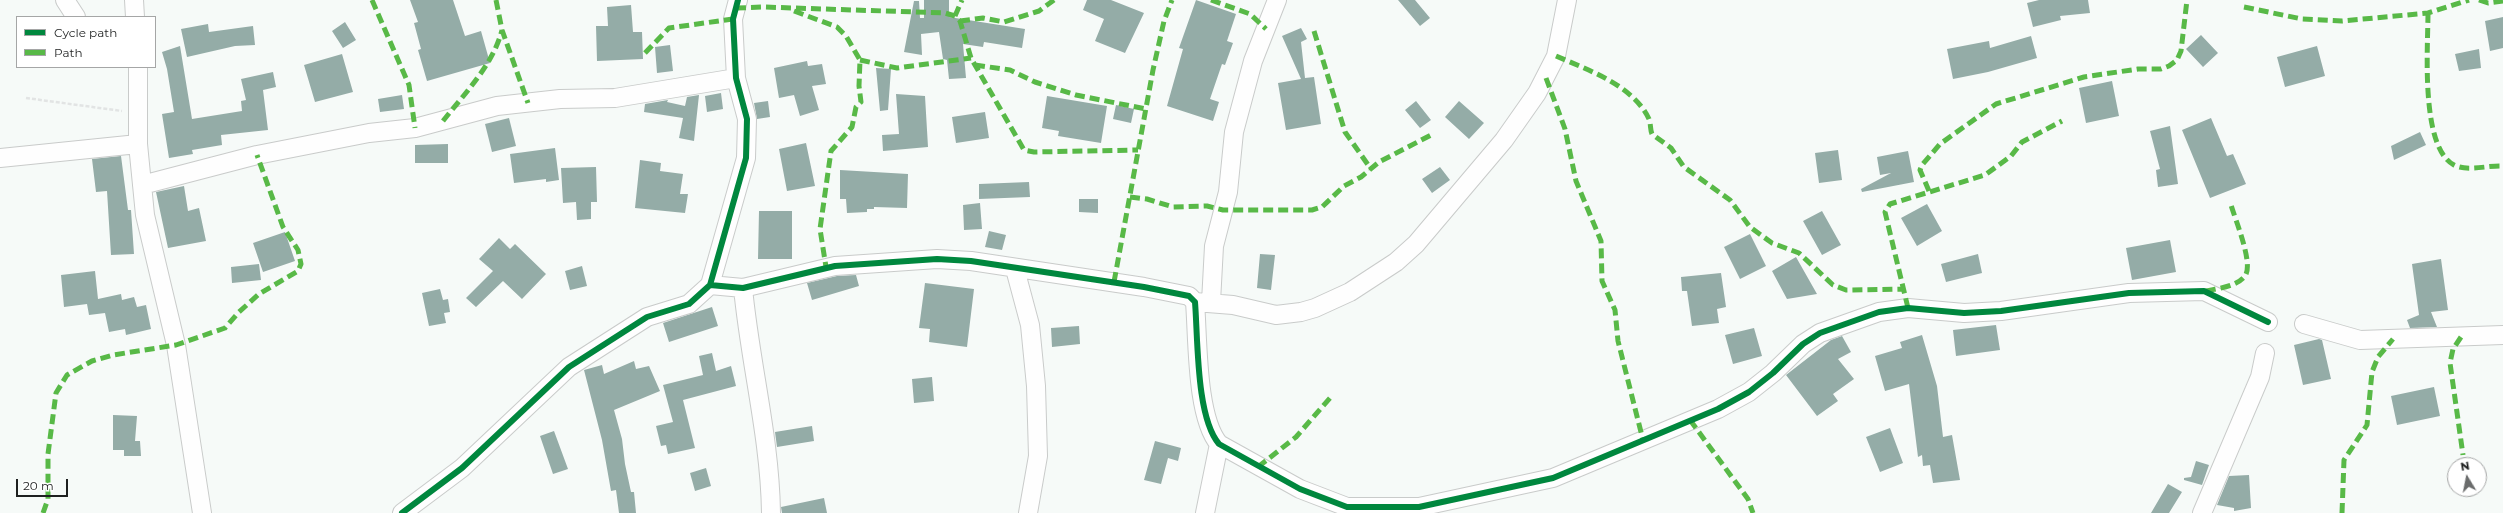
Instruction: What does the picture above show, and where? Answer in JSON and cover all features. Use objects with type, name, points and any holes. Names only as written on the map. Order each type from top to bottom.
[{"type":"street","points":[[65,0],[75,16]]},
{"type":"street","points":[[134,0],[135,16]]},
{"type":"street","points":[[402,513],[462,468],[568,367],[647,317],[689,304],[710,285],[746,158],[748,119],[736,78],[733,19],[738,0]]},
{"type":"street","points":[[1277,0],[1253,61],[1234,132],[1228,192],[1214,246],[1203,302],[1204,411],[1213,437],[1219,444],[1300,489],[1347,507],[1419,507],[1552,478],[1711,412],[1749,392],[1774,373],[1803,344],[1820,333],[1878,312],[1908,308],[1964,313],[2001,311],[2129,293],[2204,292],[2268,322]]},
{"type":"street","points":[[710,285],[743,288],[835,266],[937,259],[971,261],[1015,270],[1144,287],[1189,296],[1203,302],[1233,304],[1276,315],[1301,312],[1315,308],[1350,292],[1396,262],[1416,244],[1504,140],[1537,93],[1556,56],[1568,0]]},
{"type":"street","points":[[134,71],[138,114],[138,144],[146,222],[180,367],[202,513]]},
{"type":"street","points":[[142,185],[257,155],[370,133],[415,128],[497,106],[560,99],[615,98],[736,78]]},
{"type":"street","points":[[0,158],[138,144]]},
{"type":"street","points":[[1015,270],[1030,325],[1036,386],[1038,456],[1028,513]]},
{"type":"street","points":[[743,288],[747,328],[758,380],[769,460],[771,513]]},
{"type":"street","points":[[2304,324],[2360,340],[2503,335]]},
{"type":"street","points":[[2202,513],[2260,377],[2265,353]]},
{"type":"street","points":[[1205,513],[1219,444]]},
{"type":"path","points":[[26,98],[138,114]]},
{"type":"building","points":[[410,0],[453,0],[465,36],[481,31],[490,63],[427,81],[418,50],[421,49],[414,23],[418,22]]},
{"type":"building","points":[[924,0],[949,0],[949,17],[1025,29],[1022,48],[984,42],[983,47],[963,44],[966,78],[949,79],[947,60],[943,59],[939,32],[921,34],[922,55],[904,52],[914,1],[919,1],[920,18],[924,18]]},
{"type":"building","points":[[1087,0],[1111,0],[1144,13],[1125,53],[1095,41],[1104,19],[1083,10]]},
{"type":"building","points":[[1196,0],[1236,14],[1227,41],[1233,43],[1225,65],[1222,64],[1210,99],[1219,102],[1213,121],[1167,106],[1183,49],[1179,48]]},
{"type":"building","points":[[1398,0],[1415,0],[1430,18],[1420,26]]},
{"type":"building","points":[[2039,0],[2088,0],[2090,13],[2060,16],[2061,20],[2033,27],[2027,3]]},
{"type":"building","points":[[631,5],[633,32],[642,32],[643,59],[597,61],[596,26],[608,26],[607,7]]},
{"type":"building","points":[[2503,17],[2503,48],[2490,51],[2485,21]]},
{"type":"building","points":[[345,22],[356,40],[343,48],[332,31]]},
{"type":"building","points":[[208,24],[209,32],[253,26],[255,45],[235,46],[187,57],[181,29]]},
{"type":"building","points":[[1301,28],[1307,39],[1301,42],[1305,78],[1314,77],[1321,124],[1286,130],[1278,83],[1301,79],[1282,36]]},
{"type":"building","points":[[2201,35],[2218,53],[2203,67],[2186,49]]},
{"type":"building","points":[[2031,36],[2037,58],[1988,72],[1953,79],[1947,49],[1989,41],[1990,48]]},
{"type":"building","points":[[670,45],[673,71],[657,73],[655,47]]},
{"type":"building","points":[[180,46],[192,119],[242,111],[241,101],[246,100],[241,79],[273,72],[276,87],[263,90],[268,130],[221,135],[222,145],[192,150],[193,154],[169,158],[162,114],[174,112],[167,69],[162,52]]},
{"type":"building","points":[[2317,46],[2325,76],[2285,87],[2277,57]]},
{"type":"building","points":[[2479,49],[2481,68],[2459,71],[2455,54]]},
{"type":"building","points":[[342,54],[353,92],[315,102],[304,65]]},
{"type":"building","points":[[807,61],[808,66],[822,64],[826,84],[812,86],[819,110],[800,116],[794,95],[779,98],[774,68]]},
{"type":"building","points":[[876,68],[891,69],[888,110],[880,111]]},
{"type":"building","points":[[2112,81],[2119,116],[2086,123],[2079,88]]},
{"type":"building","points":[[721,93],[723,109],[707,112],[705,96]]},
{"type":"building","points":[[896,94],[925,96],[928,147],[883,151],[882,135],[899,134]]},
{"type":"building","points":[[402,95],[404,109],[380,112],[378,99]]},
{"type":"building","points":[[699,95],[694,141],[679,138],[683,118],[644,112],[645,104],[668,100],[667,102],[685,106],[687,97]]},
{"type":"building","points":[[1047,96],[1107,106],[1101,143],[1058,136],[1059,131],[1042,128]]},
{"type":"building","points":[[768,101],[770,117],[757,119],[754,103]]},
{"type":"building","points":[[1416,101],[1431,120],[1420,128],[1405,110]]},
{"type":"building","points":[[1459,101],[1484,123],[1469,139],[1445,117]]},
{"type":"building","points":[[1116,105],[1134,109],[1131,123],[1113,119]]},
{"type":"building","points":[[985,112],[989,138],[956,143],[952,117]]},
{"type":"building","points":[[509,118],[516,146],[492,152],[485,124]]},
{"type":"building","points":[[2211,118],[2227,156],[2233,154],[2246,184],[2210,198],[2182,130]]},
{"type":"building","points":[[2170,126],[2178,184],[2158,187],[2156,170],[2160,169],[2150,131]]},
{"type":"building","points":[[2420,132],[2426,145],[2394,160],[2391,146]]},
{"type":"building","points":[[806,143],[815,186],[787,191],[779,149]]},
{"type":"building","points":[[448,144],[448,163],[415,163],[415,145]]},
{"type":"building","points":[[555,148],[559,180],[546,182],[546,179],[514,183],[510,154]]},
{"type":"building","points":[[1838,150],[1842,180],[1819,183],[1815,153]]},
{"type":"building","points":[[1908,151],[1914,182],[1862,192],[1861,189],[1891,173],[1880,175],[1877,157]]},
{"type":"building","points":[[121,156],[128,210],[131,210],[134,254],[111,255],[107,191],[96,192],[92,159]]},
{"type":"building","points":[[640,160],[661,163],[660,171],[683,174],[680,194],[688,194],[685,213],[635,208]]},
{"type":"building","points":[[596,167],[597,202],[591,202],[591,219],[577,220],[576,202],[563,203],[561,168]]},
{"type":"building","points":[[1440,167],[1450,180],[1432,193],[1422,179]]},
{"type":"building","points":[[840,170],[908,174],[907,208],[874,207],[874,209],[867,209],[867,212],[847,213],[846,199],[840,199]]},
{"type":"building","points":[[1029,182],[1030,197],[979,199],[979,184]]},
{"type":"building","points":[[184,186],[188,211],[199,208],[206,241],[168,248],[156,192]]},
{"type":"building","points":[[1079,199],[1098,199],[1098,213],[1079,212]]},
{"type":"building","points":[[980,203],[982,229],[964,230],[963,205]]},
{"type":"building","points":[[1927,204],[1942,231],[1917,246],[1901,218]]},
{"type":"building","points":[[759,211],[792,211],[792,259],[758,259]]},
{"type":"building","points":[[1822,211],[1841,245],[1822,255],[1803,221]]},
{"type":"building","points":[[989,231],[1006,235],[1002,250],[985,247]]},
{"type":"building","points":[[285,232],[295,261],[263,272],[253,243]]},
{"type":"building","points":[[1750,234],[1766,266],[1740,279],[1724,247]]},
{"type":"building","points":[[499,238],[510,249],[515,244],[546,274],[522,299],[503,281],[476,307],[466,298],[493,271],[479,259]]},
{"type":"building","points":[[2170,240],[2176,272],[2132,280],[2126,248]]},
{"type":"building","points":[[1260,254],[1275,255],[1271,290],[1257,288]]},
{"type":"building","points":[[1978,254],[1982,273],[1946,282],[1941,264]]},
{"type":"building","points":[[1796,257],[1817,294],[1787,299],[1772,271]]},
{"type":"building","points":[[2441,259],[2448,310],[2431,312],[2437,327],[2410,328],[2407,320],[2419,315],[2412,264]]},
{"type":"building","points":[[259,264],[261,280],[232,283],[231,267]]},
{"type":"building","points":[[582,266],[587,286],[570,290],[565,271]]},
{"type":"building","points":[[95,271],[98,299],[121,294],[122,300],[134,297],[137,307],[146,305],[151,329],[126,335],[125,329],[109,332],[105,313],[89,315],[87,304],[64,307],[61,275]]},
{"type":"building","points":[[1721,273],[1726,307],[1717,309],[1719,323],[1692,326],[1687,291],[1682,291],[1681,277]]},
{"type":"building","points":[[856,275],[859,286],[812,300],[807,283],[837,276]]},
{"type":"building","points":[[925,283],[974,289],[967,347],[929,342],[930,329],[919,328]]},
{"type":"building","points":[[440,289],[443,300],[448,299],[450,312],[444,313],[446,323],[429,326],[422,293]]},
{"type":"building","points":[[712,307],[718,326],[669,342],[663,323]]},
{"type":"building","points":[[1996,325],[2000,350],[1956,356],[1953,330]]},
{"type":"building","points":[[1079,326],[1080,344],[1052,347],[1051,328]]},
{"type":"building","points":[[1754,328],[1762,356],[1733,364],[1725,335]]},
{"type":"building","points":[[1922,335],[1937,386],[1943,437],[1952,435],[1960,480],[1933,483],[1930,465],[1923,466],[1922,455],[1918,457],[1909,384],[1885,391],[1875,356],[1902,348],[1900,342]]},
{"type":"building","points":[[1842,336],[1851,352],[1838,359],[1854,379],[1833,394],[1838,401],[1817,416],[1786,375],[1831,340]]},
{"type":"building","points":[[2319,339],[2322,340],[2331,379],[2303,385],[2294,345]]},
{"type":"building","points":[[712,353],[716,371],[731,366],[736,386],[683,400],[695,448],[668,454],[666,445],[661,446],[656,426],[673,422],[663,385],[703,375],[699,356]]},
{"type":"building","points":[[634,361],[636,369],[649,366],[660,391],[614,410],[622,439],[625,464],[631,492],[634,492],[636,513],[619,513],[616,490],[611,491],[602,440],[584,370],[602,365],[604,374]]},
{"type":"building","points":[[932,377],[934,401],[914,403],[912,379]]},
{"type":"building","points":[[2434,387],[2440,416],[2397,425],[2391,396]]},
{"type":"building","points":[[113,415],[137,416],[135,441],[140,441],[141,456],[124,456],[124,450],[113,450]]},
{"type":"building","points":[[812,426],[814,441],[777,447],[775,432]]},
{"type":"building","points":[[1890,428],[1903,463],[1880,472],[1866,437]]},
{"type":"building","points":[[554,431],[568,469],[553,474],[540,436]]},
{"type":"building","points":[[1155,441],[1181,448],[1178,461],[1168,458],[1161,484],[1144,480]]},
{"type":"building","points":[[2196,461],[2209,465],[2202,485],[2184,480],[2184,478],[2191,477]]},
{"type":"building","points":[[706,468],[711,486],[695,491],[690,473]]},
{"type":"building","points":[[2249,475],[2251,508],[2234,511],[2234,508],[2217,505],[2229,476]]},
{"type":"building","points":[[2168,484],[2182,492],[2169,513],[2151,513]]},
{"type":"building","points":[[824,498],[827,513],[782,513],[781,507]]},
{"type":"marked path","points":[[372,0],[409,85],[415,128]]},
{"type":"marked path","points":[[496,0],[502,30],[528,103]]},
{"type":"marked path","points":[[955,16],[962,0]]},
{"type":"marked path","points":[[960,21],[983,18],[1004,22],[1039,11],[1054,0]]},
{"type":"marked path","points":[[1114,282],[1153,70],[1164,21],[1172,0]]},
{"type":"marked path","points":[[1211,0],[1250,14],[1266,29]]},
{"type":"marked path","points":[[1929,191],[1920,170],[1922,165],[1940,144],[1996,104],[2084,77],[2138,69],[2161,69],[2169,66],[2177,60],[2181,51],[2187,0]]},
{"type":"marked path","points":[[2244,7],[2302,19],[2342,21],[2428,13],[2469,0]]},
{"type":"marked path","points":[[2479,0],[2488,3],[2503,1]]},
{"type":"marked path","points":[[736,8],[764,7],[945,13],[955,16],[960,21],[971,58],[1024,150],[1034,152],[1138,150]]},
{"type":"marked path","points":[[794,11],[837,27],[846,36],[860,60],[859,86],[861,102],[856,107],[852,127],[831,151],[820,229],[826,267]]},
{"type":"marked path","points":[[2428,13],[2428,95],[2431,118],[2436,138],[2443,155],[2454,165],[2459,167],[2472,168],[2503,166]]},
{"type":"marked path","points":[[645,53],[669,28],[733,19]]},
{"type":"marked path","points":[[443,121],[485,67],[498,43],[502,30]]},
{"type":"marked path","points":[[1314,31],[1345,132],[1371,169]]},
{"type":"marked path","points":[[1556,56],[1608,80],[1632,97],[1642,107],[1649,119],[1652,134],[1671,148],[1684,167],[1730,200],[1750,227],[1772,243],[1799,253],[1833,285],[1846,290],[1905,289]]},
{"type":"marked path","points":[[860,60],[897,68],[971,58]]},
{"type":"marked path","points":[[975,65],[1010,70],[1035,82],[1076,95],[1146,109]]},
{"type":"marked path","points":[[1546,78],[1565,129],[1576,181],[1601,241],[1602,281],[1615,310],[1618,341],[1643,440]]},
{"type":"marked path","points":[[1908,308],[1885,212],[1890,204],[1985,175],[2011,156],[2022,142],[2062,121]]},
{"type":"marked path","points":[[1130,197],[1147,199],[1173,207],[1207,206],[1223,210],[1312,210],[1322,207],[1344,186],[1361,177],[1379,162],[1433,134]]},
{"type":"marked path","points":[[43,513],[48,499],[48,454],[56,393],[67,375],[92,361],[113,355],[176,345],[225,328],[239,312],[259,294],[298,271],[301,264],[298,250],[283,227],[257,155]]},
{"type":"marked path","points":[[2206,291],[2237,283],[2245,276],[2247,270],[2246,252],[2231,205]]},
{"type":"marked path","points":[[2461,337],[2453,349],[2450,363],[2463,455]]},
{"type":"marked path","points":[[2342,513],[2344,460],[2367,425],[2372,372],[2378,357],[2393,339]]},
{"type":"marked path","points":[[1258,467],[1296,437],[1330,398]]},
{"type":"marked path","points":[[1690,420],[1748,499],[1753,513]]},
{"type":"cycle path","points":[[402,513],[462,468],[569,367],[647,317],[689,304],[710,285],[746,158],[747,119],[736,78],[733,19],[738,0]]},
{"type":"cycle path","points":[[710,285],[743,288],[835,266],[937,259],[971,261],[1144,287],[1189,296],[1195,302],[1202,397],[1211,432],[1219,444],[1300,489],[1347,507],[1419,507],[1553,478],[1718,409],[1749,392],[1773,373],[1803,344],[1820,333],[1879,312],[1908,308],[1964,313],[2001,311],[2129,293],[2204,291],[2268,322]]}]
